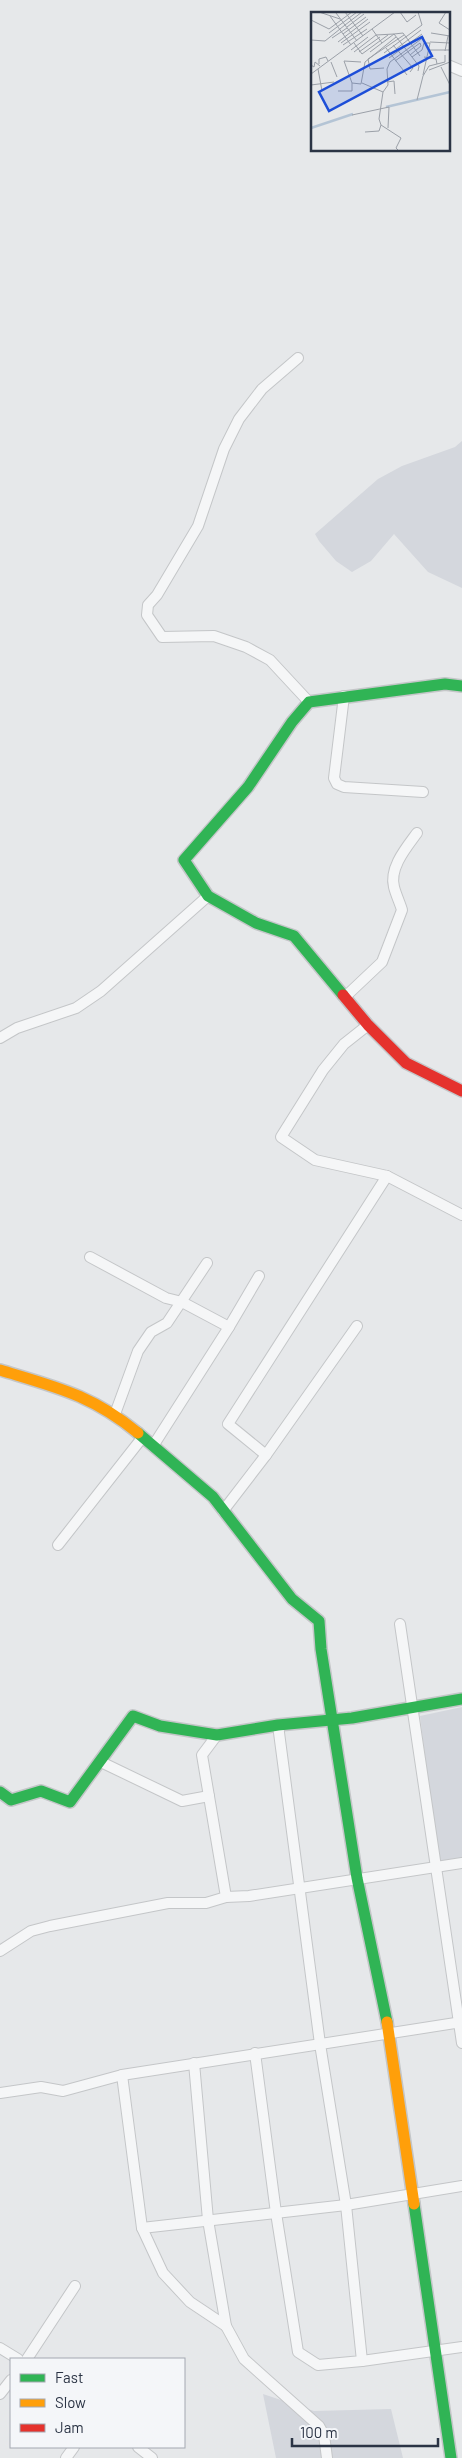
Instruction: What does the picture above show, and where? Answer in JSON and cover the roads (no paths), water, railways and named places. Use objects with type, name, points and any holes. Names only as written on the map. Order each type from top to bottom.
[{"type":"street","points":[[450,66],[462,71]]},
{"type":"street","points":[[298,358],[262,389],[238,419],[224,449],[198,526],[157,595],[148,605],[147,616],[162,637],[214,636],[246,647],[270,660],[309,702]]},
{"type":"street","points":[[462,686],[445,684],[309,702],[298,713],[249,787],[197,841],[184,860],[208,896],[256,923],[294,936],[346,996],[368,1025],[406,1063],[462,1091]]},
{"type":"street","points":[[344,696],[334,778],[337,784],[344,787],[423,792]]},
{"type":"street","points":[[346,996],[382,962],[402,910],[393,886],[394,874],[401,855],[417,833]]},
{"type":"street","points":[[0,1038],[17,1028],[76,1008],[101,991],[208,896]]},
{"type":"street","points":[[368,1025],[344,1044],[323,1070],[281,1137],[315,1160],[387,1176],[462,1215]]},
{"type":"street","points":[[266,1455],[228,1424],[387,1176]]},
{"type":"street","points":[[90,1257],[166,1298],[182,1302],[229,1328]]},
{"type":"street","points":[[115,1414],[138,1351],[151,1332],[167,1323],[207,1263]]},
{"type":"street","points":[[153,1446],[229,1328],[259,1276]]},
{"type":"street","points":[[223,1511],[266,1455],[358,1326]]},
{"type":"street","points":[[0,1370],[74,1392],[115,1414],[213,1496],[292,1599],[319,1621],[357,1878],[390,2034],[412,2195],[437,2350],[451,2458]]},
{"type":"street","points":[[58,1545],[142,1438]]},
{"type":"street","points":[[400,1624],[411,1708],[461,2022],[462,2043]]},
{"type":"street","points":[[0,1792],[11,1800],[41,1791],[70,1802],[133,1716],[160,1726],[217,1735],[332,1718],[352,1718],[462,1699]]},
{"type":"street","points":[[278,1725],[320,2044],[346,2205],[362,2361]]},
{"type":"street","points":[[217,1735],[202,1756],[226,1896]]},
{"type":"street","points":[[101,1762],[182,1801],[209,1796]]},
{"type":"street","points":[[0,1951],[31,1931],[168,1903],[206,1903],[226,1896],[300,1888],[462,1863]]},
{"type":"street","points":[[0,2093],[40,2087],[63,2091],[122,2075],[461,2022]]},
{"type":"street","points":[[255,2053],[276,2213],[298,2352],[318,2366],[462,2347]]},
{"type":"street","points":[[194,2063],[208,2220],[226,2326],[244,2359],[319,2426],[324,2435],[327,2458]]},
{"type":"street","points":[[122,2075],[142,2228],[163,2273],[190,2302],[226,2326]]},
{"type":"street","points":[[142,2228],[346,2205],[462,2186]]},
{"type":"street","points":[[28,2358],[48,2324],[75,2286]]},
{"type":"street","points":[[0,2348],[16,2358]]},
{"type":"street","points":[[0,2394],[10,2381]]},
{"type":"street","points":[[139,2448],[152,2458]]}]
